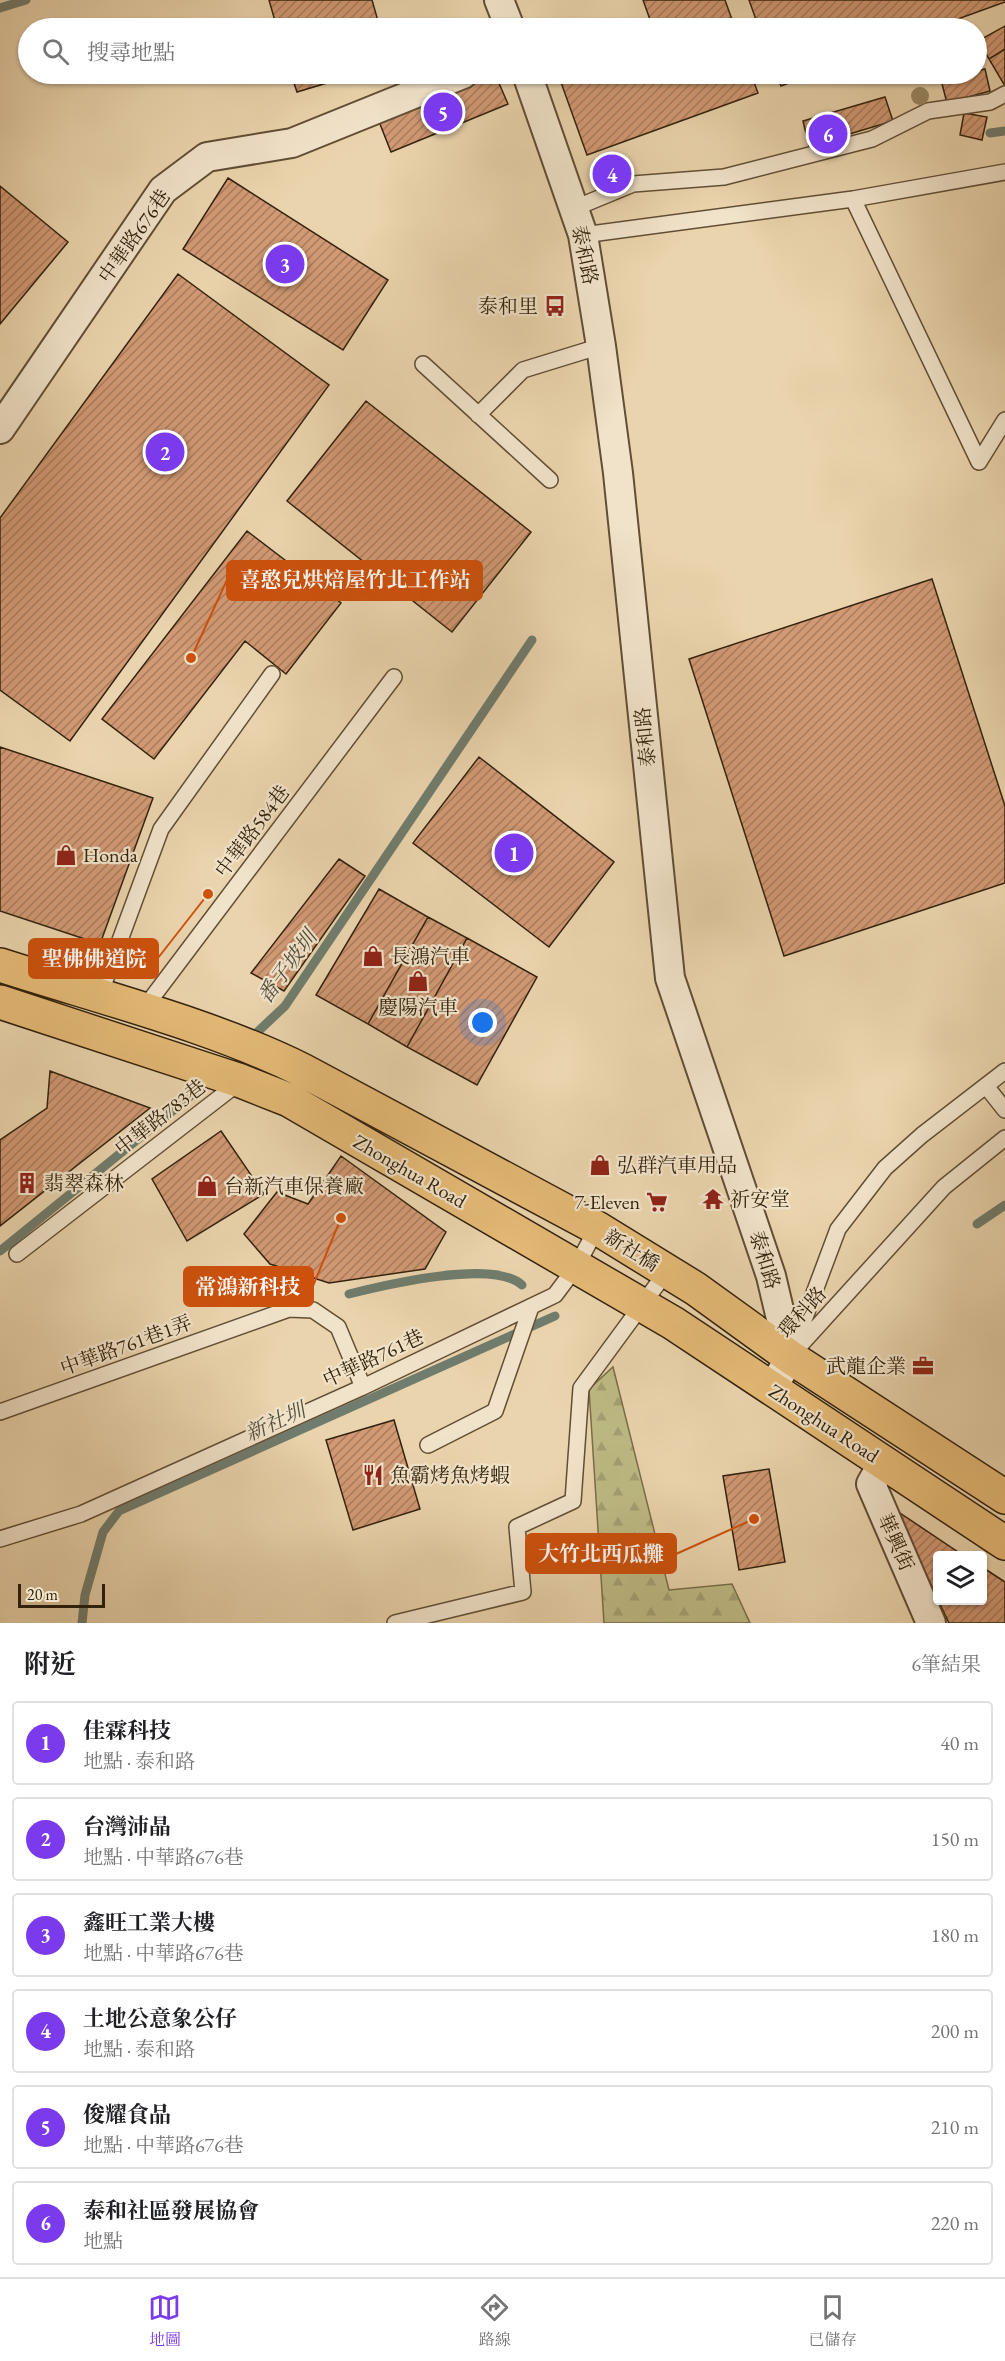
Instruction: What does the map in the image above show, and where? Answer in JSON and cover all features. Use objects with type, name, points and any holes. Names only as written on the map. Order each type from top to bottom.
[{"type":"main road","points":[[0,965],[142,1011]]},
{"type":"main road","name":"Zhonghua Road","points":[[0,1002],[241,1081],[289,1100],[576,1267]]},
{"type":"main road","name":"Zhonghua Road","points":[[142,1011],[268,1053],[597,1228]]},
{"type":"main road","name":"新社橋","points":[[597,1228],[667,1271]]},
{"type":"main road","points":[[576,1267],[641,1305]]},
{"type":"main road","name":"Zhonghua Road","points":[[667,1271],[790,1357],[1005,1497]]},
{"type":"main road","name":"Zhonghua Road","points":[[641,1305],[884,1461],[1005,1543]]},
{"type":"street","points":[[499,0],[506,18]]},
{"type":"street","name":"中華路676巷","points":[[0,429],[163,190],[207,157],[292,143],[438,84]]},
{"type":"street","name":"泰和路","points":[[531,84],[583,235],[601,346],[618,473],[670,978],[771,1276],[790,1357]]},
{"type":"street","points":[[772,1389],[790,1357]]},
{"type":"street","name":"華興街","points":[[884,1461],[871,1484],[931,1623]]},
{"type":"lane","points":[[575,208],[633,184],[724,177],[872,139],[928,111],[990,102],[1005,94]]},
{"type":"lane","points":[[583,235],[853,199],[1005,172]]},
{"type":"lane","points":[[853,199],[979,462],[1005,420]]},
{"type":"lane","points":[[477,415],[524,370],[601,346]]},
{"type":"lane","points":[[423,364],[549,480]]},
{"type":"lane","points":[[99,997],[161,829],[272,674]]},
{"type":"lane","name":"中華路584巷","points":[[142,1011],[394,677]]},
{"type":"lane","name":"中華路783巷","points":[[17,1254],[241,1081],[268,1053]]},
{"type":"lane","name":"環科路","points":[[790,1357],[838,1229],[885,1168],[922,1135],[1005,1071]]},
{"type":"lane","points":[[986,1086],[1005,1110]]},
{"type":"lane","name":"環科路","points":[[790,1357],[944,1187],[1005,1138]]},
{"type":"lane","name":"中華路761巷","points":[[0,1539],[81,1514],[363,1387],[555,1295],[576,1267],[597,1228]]},
{"type":"lane","points":[[395,1623],[523,1592],[517,1527],[573,1501],[581,1388],[667,1271]]},
{"type":"lane","points":[[428,1445],[495,1411],[531,1306]]},
{"type":"lane","name":"中華路761巷1弄","points":[[0,1412],[289,1309],[313,1310],[338,1327],[363,1387]]},
{"type":"green space","points":[[613,1367],[669,1590],[732,1584],[750,1623],[604,1623],[589,1389]]},
{"type":"building","points":[[269,0],[372,0],[377,18],[274,18]]},
{"type":"building","points":[[643,0],[725,0],[731,18],[649,18]]},
{"type":"building","points":[[749,0],[1005,0],[1005,2],[961,18],[755,18]]},
{"type":"building","points":[[1005,26],[1005,49],[989,59],[987,56],[987,36]]},
{"type":"building","points":[[1005,49],[1005,86],[989,59]]},
{"type":"building","points":[[987,78],[990,91],[947,103],[942,84],[987,84]]},
{"type":"building","points":[[294,84],[324,84],[297,92]]},
{"type":"building","points":[[466,84],[499,84],[508,104],[391,152],[378,119]]},
{"type":"building","points":[[562,84],[755,84],[758,93],[587,155]]},
{"type":"building","points":[[885,97],[893,121],[809,146],[803,121]]},
{"type":"building","points":[[964,113],[987,117],[982,140],[960,135]]},
{"type":"building","points":[[228,178],[388,280],[343,350],[183,249]]},
{"type":"building","points":[[0,186],[68,242],[0,324]]},
{"type":"building","points":[[178,274],[329,385],[70,741],[0,690],[0,518]]},
{"type":"building","points":[[366,401],[531,532],[452,632],[287,501]]},
{"type":"building","points":[[247,531],[341,603],[286,674],[245,641],[154,759],[102,719]]},
{"type":"building","points":[[932,579],[1005,806],[1005,883],[784,956],[689,659]]},
{"type":"building","name":"Honda","points":[[0,747],[153,798],[100,944],[0,911]]},
{"type":"building","points":[[479,757],[614,862],[549,947],[413,843]]},
{"type":"building","points":[[339,859],[365,876],[284,991],[251,973]]},
{"type":"building","name":"長鴻汽車","points":[[379,889],[428,917],[368,1024],[316,995]]},
{"type":"building","name":"慶陽汽車","points":[[428,917],[467,938],[407,1047],[368,1024]]},
{"type":"building","points":[[467,938],[537,977],[477,1085],[407,1047]]},
{"type":"building","name":"翡翠森林","points":[[50,1071],[150,1108],[0,1226],[0,1140],[47,1108]]},
{"type":"building","name":"台新汽車保養廠","points":[[221,1131],[264,1194],[187,1241],[152,1179]]},
{"type":"building","points":[[341,1156],[446,1232],[425,1269],[329,1283],[270,1264],[244,1234],[277,1192],[308,1204]]},
{"type":"building","name":"魚霸烤魚烤蝦","points":[[394,1420],[420,1509],[353,1530],[326,1440]]},
{"type":"building","points":[[769,1469],[785,1562],[739,1570],[723,1476]]},
{"type":"building","points":[[894,1509],[957,1551],[933,1551],[933,1589]]},
{"type":"building","points":[[987,1570],[1005,1582],[1005,1623],[949,1623],[940,1605],[987,1605]]},
{"type":"waterway","points":[[0,8],[26,0]]},
{"type":"waterway","name":"番子坡圳","points":[[990,133],[1005,131]]},
{"type":"waterway","name":"番子坡圳","points":[[250,1039],[285,1006],[532,640]]},
{"type":"waterway","name":"番子坡圳","points":[[0,1251],[186,1100],[210,1077]]},
{"type":"waterway","name":"新社圳","points":[[977,1224],[1005,1205]]},
{"type":"waterway","points":[[349,1294],[412,1280],[464,1274],[488,1274],[508,1278],[522,1285]]},
{"type":"waterway","name":"新社圳","points":[[82,1623],[85,1595],[103,1532],[119,1511],[555,1316]]},
{"type":"place","name":"俊耀食品","points":[[443,112]]},
{"type":"place","name":"泰和社區發展協會","points":[[828,134]]},
{"type":"place","name":"土地公意象公仔","points":[[612,174]]},
{"type":"place","name":"鑫旺工業大樓","points":[[285,264]]},
{"type":"place","name":"泰和里","points":[[555,306]]},
{"type":"place","name":"台灣沛晶","points":[[165,452]]},
{"type":"place","name":"喜憨兒烘焙屋竹北工作站","points":[[191,658]]},
{"type":"place","name":"佳霖科技","points":[[514,853]]},
{"type":"place","name":"Honda","points":[[66,855]]},
{"type":"place","name":"聖佛佛道院","points":[[208,894]]},
{"type":"place","name":"長鴻汽車","points":[[373,956]]},
{"type":"place","name":"慶陽汽車","points":[[418,981]]},
{"type":"place","name":"弘群汽車用品","points":[[600,1165]]},
{"type":"place","name":"翡翠森林","points":[[27,1183]]},
{"type":"place","name":"台新汽車保養廠","points":[[207,1186]]},
{"type":"place","name":"祈安堂","points":[[713,1199]]},
{"type":"place","name":"7-Eleven","points":[[657,1202]]},
{"type":"place","name":"常鴻新科技","points":[[341,1218]]},
{"type":"place","name":"武龍企業","points":[[923,1366]]},
{"type":"place","name":"魚霸烤魚烤蝦","points":[[373,1475]]},
{"type":"place","name":"大竹北西瓜攤","points":[[754,1519]]}]
